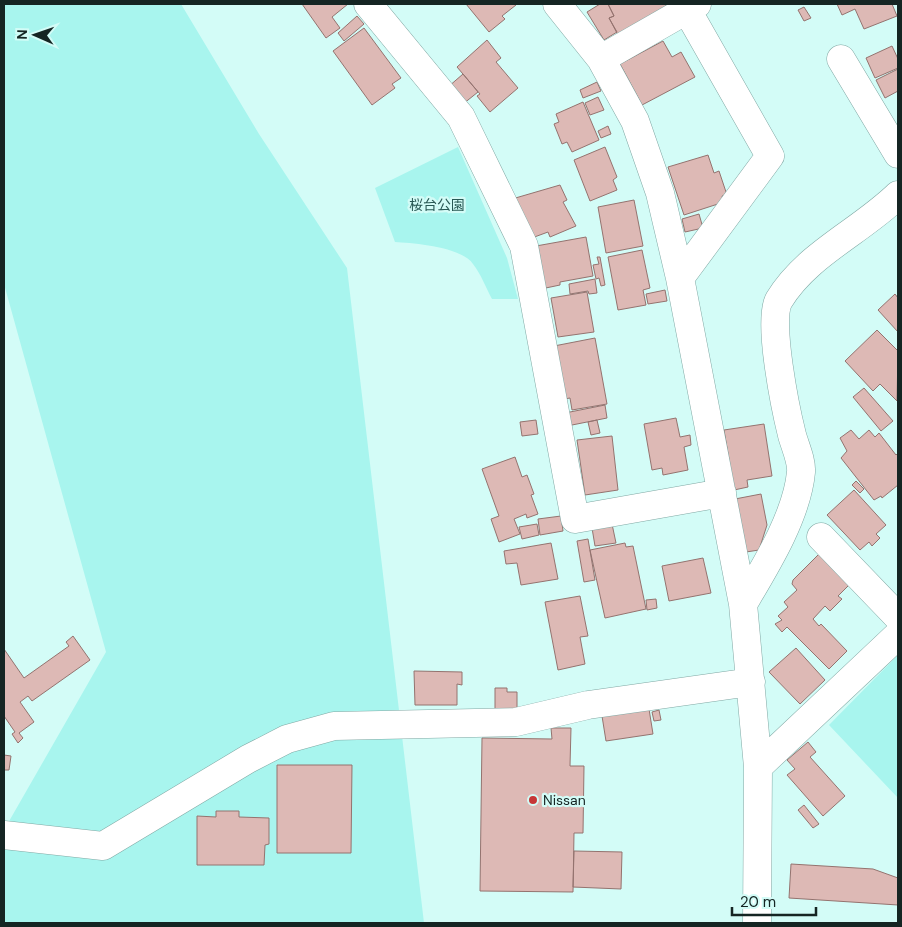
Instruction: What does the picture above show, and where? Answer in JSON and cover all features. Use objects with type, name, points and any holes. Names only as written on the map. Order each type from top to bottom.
[{"type":"street","points":[[368,4],[461,117],[524,246],[575,519],[722,493]]},
{"type":"street","points":[[557,4],[602,59],[635,121],[660,193],[680,278],[743,604],[758,767],[757,923]]},
{"type":"street","points":[[602,59],[692,7],[770,156],[680,278]]},
{"type":"street","points":[[842,59],[898,154]]},
{"type":"street","points":[[743,604],[764,567],[792,509],[801,471],[782,388],[775,334],[777,303],[791,285],[826,250],[898,196]]},
{"type":"street","points":[[821,537],[898,618]]},
{"type":"street","points":[[758,767],[898,634]]},
{"type":"street","points":[[4,835],[103,846],[248,759],[287,739],[334,726],[516,722],[588,705],[751,682]]},
{"type":"green space","points":[[4,4],[181,4],[259,134],[347,268],[424,923],[4,923],[4,830],[106,652],[4,284]]},
{"type":"green space","name":"桜台公園","points":[[458,147],[507,258],[518,299],[492,299],[476,268],[467,258],[459,254],[437,247],[395,242],[375,188]]},
{"type":"green space","points":[[898,655],[898,798],[829,725]]},
{"type":"building","points":[[302,4],[348,4],[332,17],[340,28],[326,38]]},
{"type":"building","points":[[466,4],[516,5],[502,16],[505,19],[489,32]]},
{"type":"building","points":[[600,4],[608,4],[614,16],[609,18],[617,32],[604,40],[587,12]]},
{"type":"building","points":[[608,4],[665,4],[668,9],[618,35],[609,18],[614,16]]},
{"type":"building","points":[[837,4],[892,4],[897,16],[864,29],[855,9],[842,15]]},
{"type":"building","points":[[804,7],[811,18],[804,21],[798,10]]},
{"type":"building","points":[[357,16],[364,24],[344,41],[338,33]]},
{"type":"building","points":[[364,28],[401,78],[392,84],[395,88],[372,105],[333,51]]},
{"type":"building","points":[[487,40],[501,58],[496,62],[518,88],[490,112],[477,96],[480,94],[457,67]]},
{"type":"building","points":[[663,41],[672,57],[681,52],[695,77],[642,105],[620,64]]},
{"type":"building","points":[[892,46],[898,59],[898,68],[875,78],[866,58]]},
{"type":"building","points":[[898,69],[898,91],[885,98],[876,80]]},
{"type":"building","points":[[463,74],[478,92],[463,104],[448,87]]},
{"type":"building","points":[[597,82],[601,91],[583,98],[580,90]]},
{"type":"building","points":[[598,97],[604,110],[590,115],[585,103]]},
{"type":"building","points":[[583,102],[599,140],[572,152],[567,142],[562,144],[554,124],[559,122],[556,114]]},
{"type":"building","points":[[608,126],[611,134],[601,138],[598,131]]},
{"type":"building","points":[[605,147],[617,177],[613,180],[617,190],[590,201],[574,160]]},
{"type":"building","points":[[708,155],[714,173],[719,171],[727,195],[722,196],[724,202],[684,215],[668,167]]},
{"type":"building","points":[[560,185],[567,200],[563,202],[576,226],[550,237],[548,232],[529,239],[512,199]]},
{"type":"building","points":[[634,200],[643,246],[606,253],[598,207]]},
{"type":"building","points":[[699,214],[703,228],[685,232],[682,219]]},
{"type":"building","points":[[586,237],[593,276],[560,282],[560,285],[541,289],[536,246]]},
{"type":"building","points":[[642,250],[650,288],[643,290],[646,305],[618,310],[608,257]]},
{"type":"building","points":[[597,257],[600,257],[605,285],[601,286],[599,278],[596,279],[593,265],[599,264]]},
{"type":"building","points":[[595,279],[597,293],[589,294],[588,291],[570,294],[569,284]]},
{"type":"building","points":[[665,290],[667,301],[648,304],[646,294]]},
{"type":"building","points":[[587,292],[594,332],[558,337],[551,298]]},
{"type":"building","points":[[895,294],[898,298],[898,332],[878,310]]},
{"type":"building","points":[[877,330],[898,351],[897,401],[880,384],[873,391],[845,361]]},
{"type":"building","points":[[595,338],[607,404],[572,410],[570,398],[564,399],[554,346]]},
{"type":"building","points":[[864,388],[893,421],[881,431],[853,397]]},
{"type":"building","points":[[605,405],[607,418],[567,426],[565,413]]},
{"type":"building","points":[[676,418],[680,437],[690,435],[691,445],[684,447],[688,470],[663,475],[662,468],[652,470],[644,424]]},
{"type":"building","points":[[536,420],[538,434],[522,436],[520,422]]},
{"type":"building","points":[[597,420],[600,433],[591,435],[588,422]]},
{"type":"building","points":[[764,424],[772,476],[747,480],[748,487],[734,490],[724,430]]},
{"type":"building","points":[[851,430],[859,439],[869,430],[875,437],[879,433],[896,455],[898,453],[898,485],[882,498],[881,496],[874,500],[841,458],[847,451],[840,438]]},
{"type":"building","points":[[612,436],[618,490],[585,495],[577,440]]},
{"type":"building","points":[[515,457],[522,477],[527,475],[534,494],[531,495],[538,514],[527,518],[526,514],[514,519],[520,534],[499,542],[491,519],[499,516],[482,469]]},
{"type":"building","points":[[856,481],[864,489],[860,493],[852,485]]},
{"type":"building","points":[[854,490],[886,525],[876,534],[880,538],[872,546],[869,542],[860,550],[827,515]]},
{"type":"building","points":[[761,494],[767,525],[759,550],[746,552],[735,499]]},
{"type":"building","points":[[561,516],[563,531],[540,535],[538,519]]},
{"type":"building","points":[[537,524],[539,535],[522,539],[519,527]]},
{"type":"building","points":[[612,524],[616,543],[595,546],[592,528]]},
{"type":"building","points":[[588,539],[595,580],[584,582],[577,541]]},
{"type":"building","points":[[551,543],[558,579],[521,585],[517,563],[506,564],[504,551]]},
{"type":"building","points":[[625,543],[626,547],[633,546],[646,609],[605,618],[590,550]]},
{"type":"building","points":[[819,554],[849,585],[838,596],[842,599],[830,611],[825,606],[813,619],[819,626],[821,624],[847,651],[829,669],[787,627],[782,632],[775,624],[782,620],[778,616],[788,607],[784,602],[797,590],[792,584],[793,580]]},
{"type":"building","points":[[703,558],[711,593],[669,601],[662,566]]},
{"type":"building","points":[[580,596],[588,636],[580,637],[585,664],[558,670],[545,602]]},
{"type":"building","points":[[656,599],[657,608],[647,610],[646,600]]},
{"type":"building","points":[[73,636],[90,660],[32,701],[28,696],[20,702],[34,722],[19,733],[23,738],[18,743],[12,734],[15,732],[4,716],[4,649],[24,678],[69,646],[66,642]]},
{"type":"building","points":[[796,648],[825,680],[800,704],[769,672]]},
{"type":"building","points":[[414,671],[462,672],[462,685],[457,684],[457,705],[415,705]]},
{"type":"building","points":[[495,688],[507,688],[507,692],[517,692],[517,709],[495,709]]},
{"type":"building","points":[[649,709],[653,734],[606,741],[602,716]]},
{"type":"building","points":[[659,710],[661,720],[654,721],[652,712]]},
{"type":"building","name":"Nissan","points":[[551,728],[571,728],[570,766],[584,766],[583,833],[574,833],[573,892],[480,891],[482,738],[552,739]]},
{"type":"building","points":[[808,742],[816,752],[810,757],[845,796],[823,816],[787,775],[795,769],[787,760]]},
{"type":"building","points":[[4,755],[11,756],[9,770],[4,770]]},
{"type":"building","points":[[277,765],[352,765],[351,853],[277,853]]},
{"type":"building","points":[[804,805],[819,824],[813,828],[798,810]]},
{"type":"building","points":[[216,811],[239,811],[239,817],[269,818],[269,844],[265,845],[264,865],[197,865],[197,816],[216,817]]},
{"type":"building","points":[[574,851],[622,852],[621,889],[573,887]]},
{"type":"building","points":[[791,864],[873,869],[898,878],[898,905],[789,898]]},
{"type":"place","name":"Nissan","points":[[533,800]]}]
